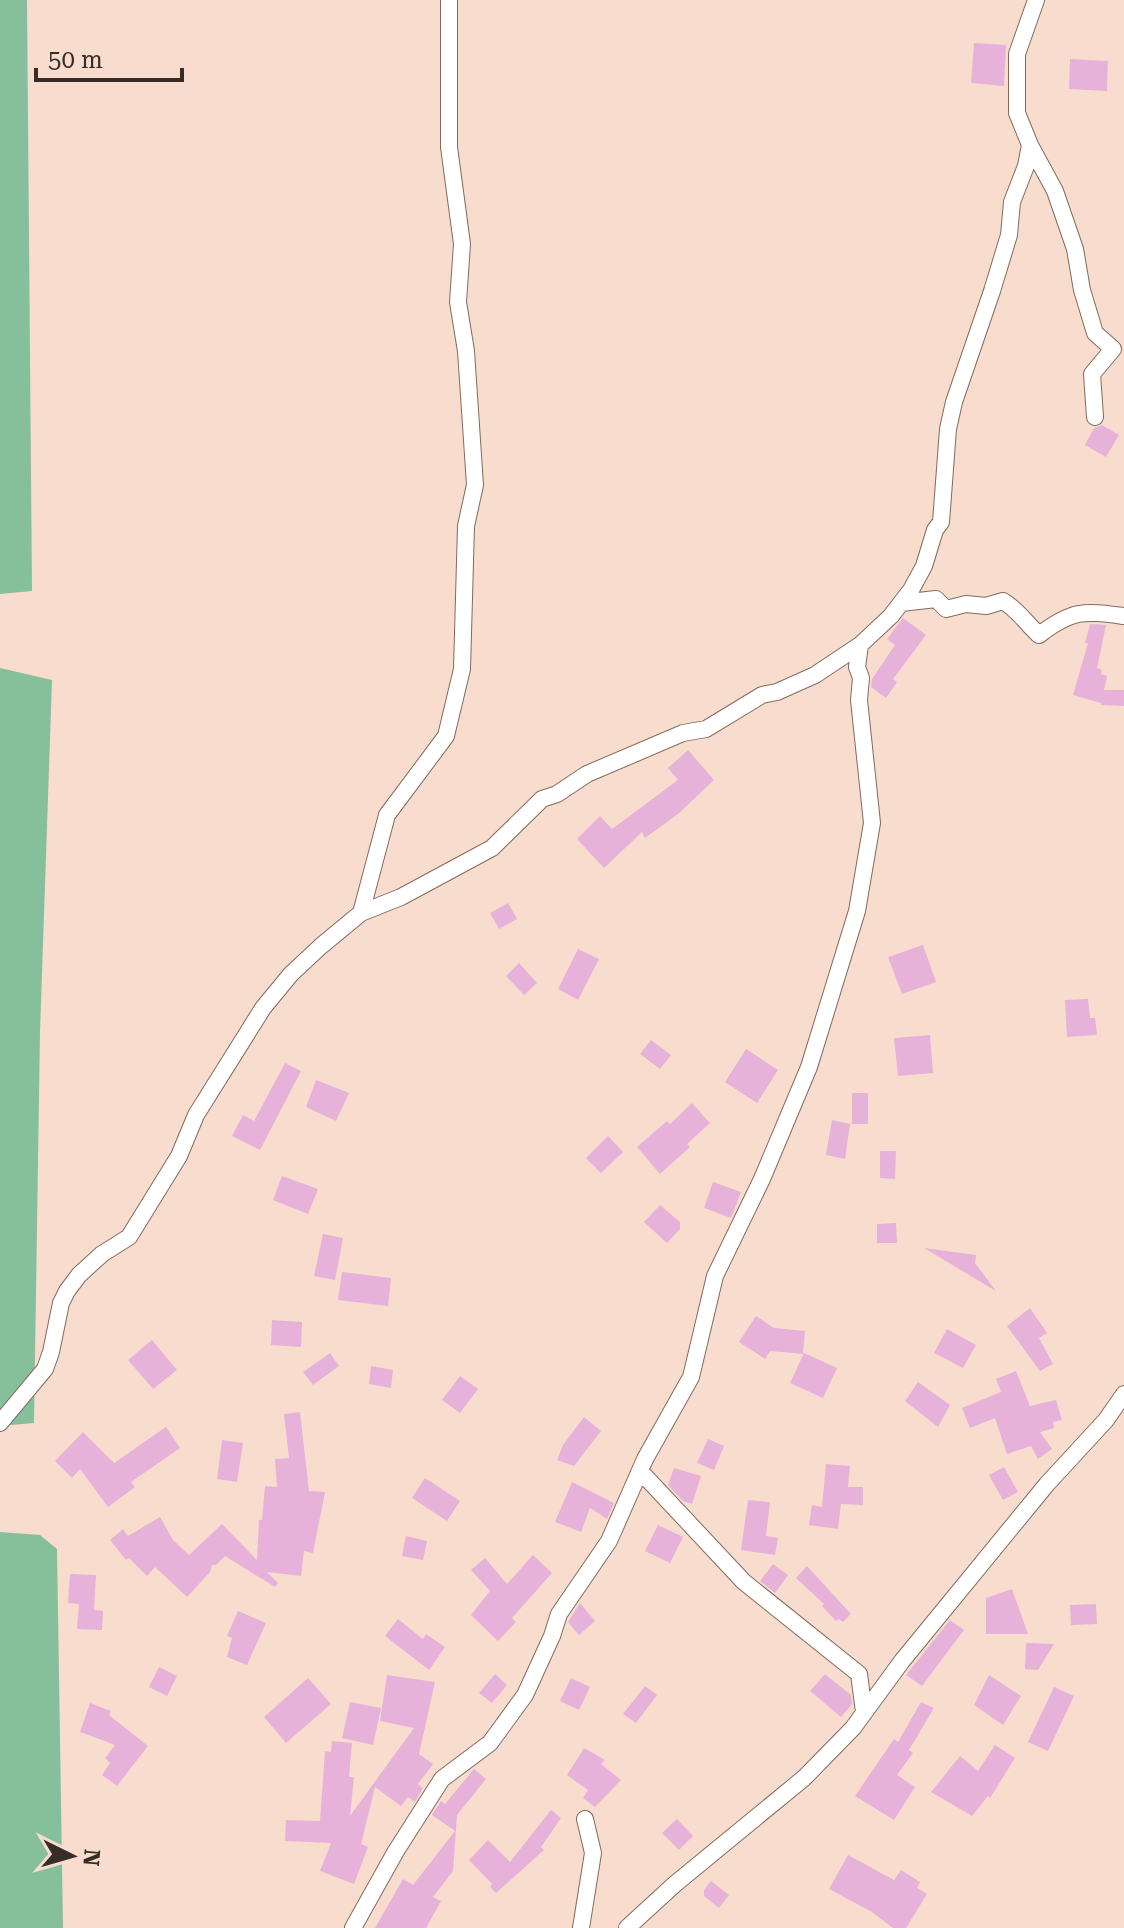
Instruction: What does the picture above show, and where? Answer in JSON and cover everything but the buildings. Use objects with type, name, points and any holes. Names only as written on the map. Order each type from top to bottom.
[{"type":"street","points":[[361,913],[387,815],[446,736],[463,660],[466,526],[475,485],[466,351],[458,302],[462,244],[449,147],[449,0]]},
{"type":"street","points":[[1036,0],[1017,54],[1017,113],[1055,191],[1070,234],[1095,333],[1113,349],[1092,374],[1095,417]]},
{"type":"street","points":[[0,1423],[45,1369],[61,1303],[67,1291],[102,1254],[129,1237],[179,1156],[196,1115],[263,1008],[291,974],[361,913],[401,897],[492,848],[542,799],[557,794],[587,774],[683,733],[706,729],[762,695],[777,692],[815,675],[860,645],[891,616],[924,566],[935,530],[941,522],[948,429],[954,402],[1005,249],[1012,202],[1026,166],[1030,145]]},
{"type":"street","points":[[901,603],[936,599],[946,609],[966,604],[986,606],[1003,601],[1039,635],[1083,611],[1124,616]]},
{"type":"street","points":[[353,1928],[396,1851],[442,1779],[490,1743],[525,1695],[559,1614],[609,1541],[640,1471],[691,1377],[715,1276],[762,1179],[809,1067],[857,911],[872,823],[859,700],[861,678],[857,667],[860,645]]},
{"type":"street","points":[[627,1928],[675,1884],[804,1778],[864,1712],[902,1661],[1047,1484],[1106,1420],[1124,1394]]},
{"type":"street","points":[[640,1471],[744,1582],[859,1674],[864,1712]]},
{"type":"street","points":[[581,1928],[593,1853],[585,1819]]},
{"type":"green space","points":[[0,0],[27,0],[32,591],[0,594]]},
{"type":"green space","points":[[0,668],[52,680],[40,1032],[34,1423],[0,1426]]},
{"type":"green space","points":[[0,1532],[40,1535],[57,1549],[63,1928],[0,1928]]}]
